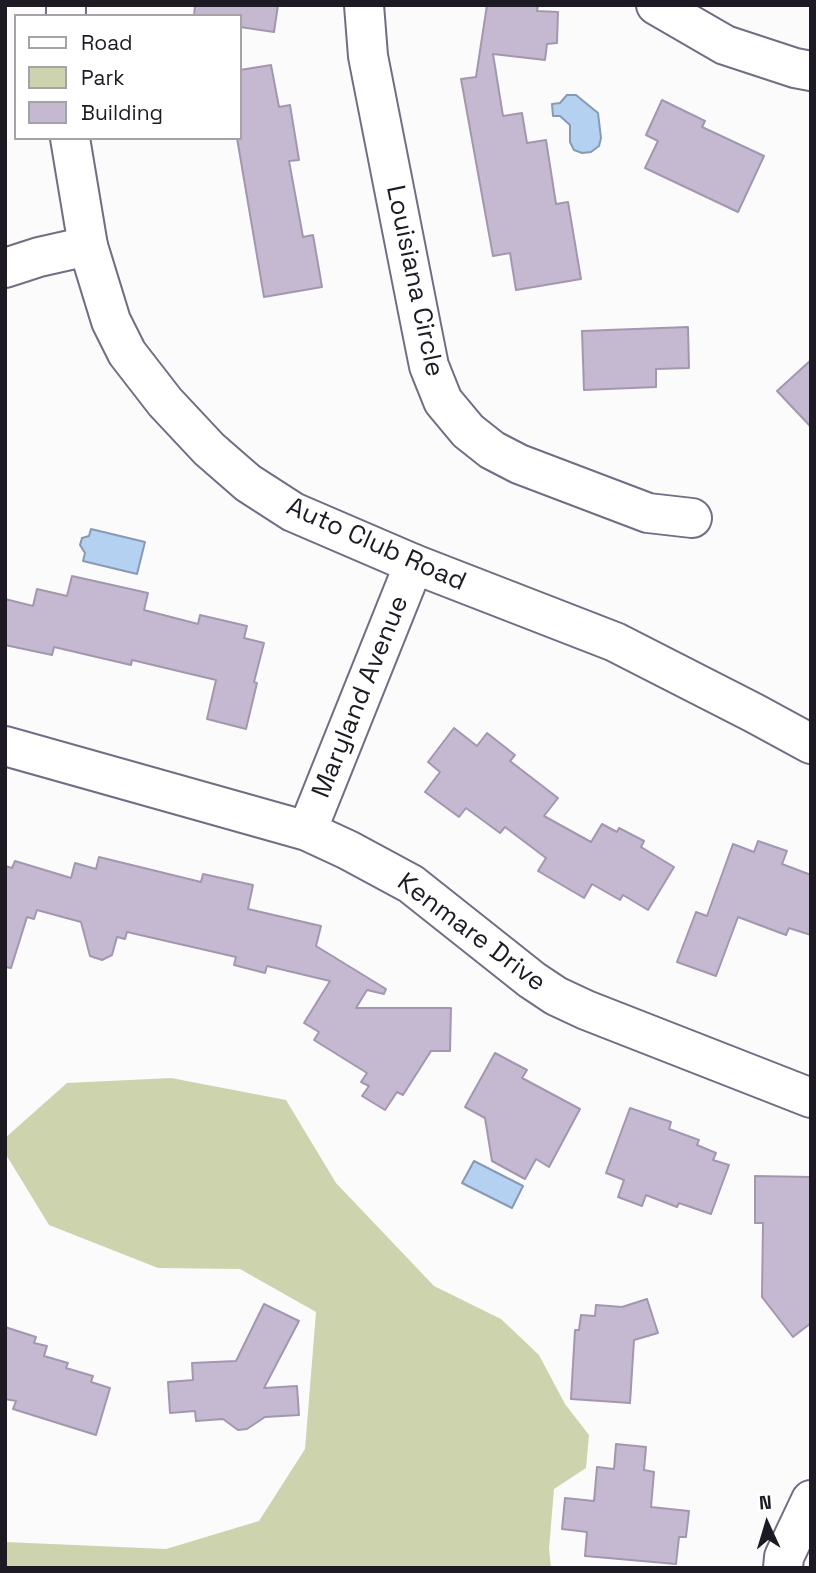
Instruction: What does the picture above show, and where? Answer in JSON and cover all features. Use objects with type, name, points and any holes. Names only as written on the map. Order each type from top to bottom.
[{"type":"street","name":"Louisiana Circle","points":[[364,5],[368,56],[421,326],[429,366],[443,401],[468,431],[492,450],[519,464],[648,513],[692,519]]},
{"type":"street","points":[[656,5],[724,46],[811,71]]},
{"type":"street","name":"Auto Club Road","points":[[70,140],[88,246],[111,321],[127,353],[165,402],[209,449],[248,483],[293,512],[414,564],[615,642],[811,744]]},
{"type":"street","points":[[5,268],[88,246]]},
{"type":"street","name":"Maryland Avenue","points":[[307,831],[414,564]]},
{"type":"street","name":"Kenmare Drive","points":[[5,746],[307,831],[411,884],[556,996],[811,1098]]},
{"type":"street","points":[[783,1568],[784,1557],[811,1500]]},
{"type":"green space","points":[[171,1078],[286,1100],[336,1183],[434,1286],[501,1319],[539,1355],[565,1404],[589,1435],[586,1468],[554,1489],[549,1549],[551,1568],[5,1568],[5,1542],[166,1549],[259,1521],[305,1449],[316,1312],[240,1269],[158,1268],[49,1225],[5,1153],[5,1138],[67,1083]]},
{"type":"water","points":[[567,95],[576,95],[598,113],[601,138],[599,146],[591,152],[574,150],[570,142],[570,125],[560,116],[553,116],[552,104],[560,103]]},
{"type":"water","points":[[91,529],[145,542],[137,574],[83,561],[85,553],[80,545],[82,538],[89,536]]},
{"type":"water","points":[[474,1161],[523,1186],[512,1208],[462,1183]]},
{"type":"building","points":[[195,5],[278,5],[274,32],[242,27],[242,14],[194,14]]},
{"type":"building","points":[[487,5],[538,5],[537,11],[558,12],[557,43],[547,44],[545,60],[493,54],[503,116],[522,113],[527,143],[546,140],[556,204],[568,202],[581,279],[516,290],[510,253],[493,256],[461,79],[476,77]]},
{"type":"building","points":[[271,65],[279,107],[290,105],[299,160],[289,161],[303,237],[313,235],[322,287],[264,297],[237,140],[242,140],[242,70]]},
{"type":"building","points":[[662,100],[705,121],[702,127],[764,156],[738,212],[645,168],[658,141],[646,135]]},
{"type":"building","points":[[688,327],[689,368],[656,369],[656,387],[584,390],[582,331]]},
{"type":"building","points":[[811,360],[811,427],[777,391]]},
{"type":"building","points":[[72,576],[148,593],[144,610],[198,624],[200,615],[247,626],[244,638],[264,643],[246,729],[207,719],[216,680],[132,660],[131,665],[54,647],[52,655],[5,645],[5,599],[33,606],[37,589],[67,596]]},
{"type":"building","points":[[454,728],[477,746],[487,733],[515,755],[510,761],[558,798],[544,816],[591,842],[602,824],[617,832],[619,828],[644,841],[641,847],[674,867],[648,910],[623,895],[620,900],[592,884],[584,898],[538,871],[546,858],[505,827],[500,833],[466,808],[459,817],[425,792],[440,772],[428,762]]},
{"type":"building","points":[[758,841],[787,851],[782,864],[811,875],[811,935],[789,928],[786,935],[738,917],[716,976],[677,962],[696,912],[707,916],[733,844],[754,852]]},
{"type":"building","points":[[99,857],[201,882],[203,874],[253,885],[248,909],[321,926],[316,946],[386,989],[384,994],[367,990],[356,1008],[451,1008],[450,1051],[431,1051],[403,1095],[397,1092],[385,1110],[362,1096],[369,1086],[361,1082],[367,1073],[314,1040],[319,1032],[304,1023],[330,981],[267,966],[265,973],[234,965],[236,957],[127,932],[125,939],[117,937],[112,955],[102,960],[90,956],[81,922],[37,910],[34,919],[27,917],[11,968],[5,967],[5,866],[12,868],[15,861],[71,878],[75,863],[96,869]]},
{"type":"building","points":[[495,1053],[527,1070],[522,1078],[580,1109],[549,1167],[536,1159],[525,1179],[492,1161],[485,1118],[465,1107]]},
{"type":"building","points":[[630,1108],[671,1122],[669,1129],[699,1140],[697,1145],[716,1153],[713,1160],[729,1165],[711,1214],[679,1203],[677,1207],[646,1195],[642,1206],[618,1197],[624,1180],[606,1173]]},
{"type":"building","points":[[755,1176],[811,1177],[811,1323],[793,1337],[762,1297],[763,1223],[755,1223]]},
{"type":"building","points":[[647,1299],[658,1333],[634,1340],[630,1403],[571,1399],[575,1330],[579,1330],[581,1315],[595,1316],[596,1305],[622,1307]]},
{"type":"building","points":[[264,1304],[299,1321],[264,1388],[297,1386],[299,1415],[265,1417],[247,1429],[238,1430],[223,1419],[196,1421],[195,1411],[170,1413],[168,1382],[193,1380],[192,1363],[236,1361]]},
{"type":"building","points":[[5,1327],[36,1337],[34,1343],[47,1346],[44,1356],[68,1363],[66,1368],[93,1376],[91,1382],[110,1388],[96,1435],[13,1409],[16,1401],[5,1399]]},
{"type":"building","points":[[616,1444],[646,1447],[644,1470],[654,1472],[651,1507],[689,1511],[686,1537],[679,1537],[676,1564],[585,1556],[587,1532],[562,1529],[565,1498],[594,1501],[597,1467],[614,1469]]}]
